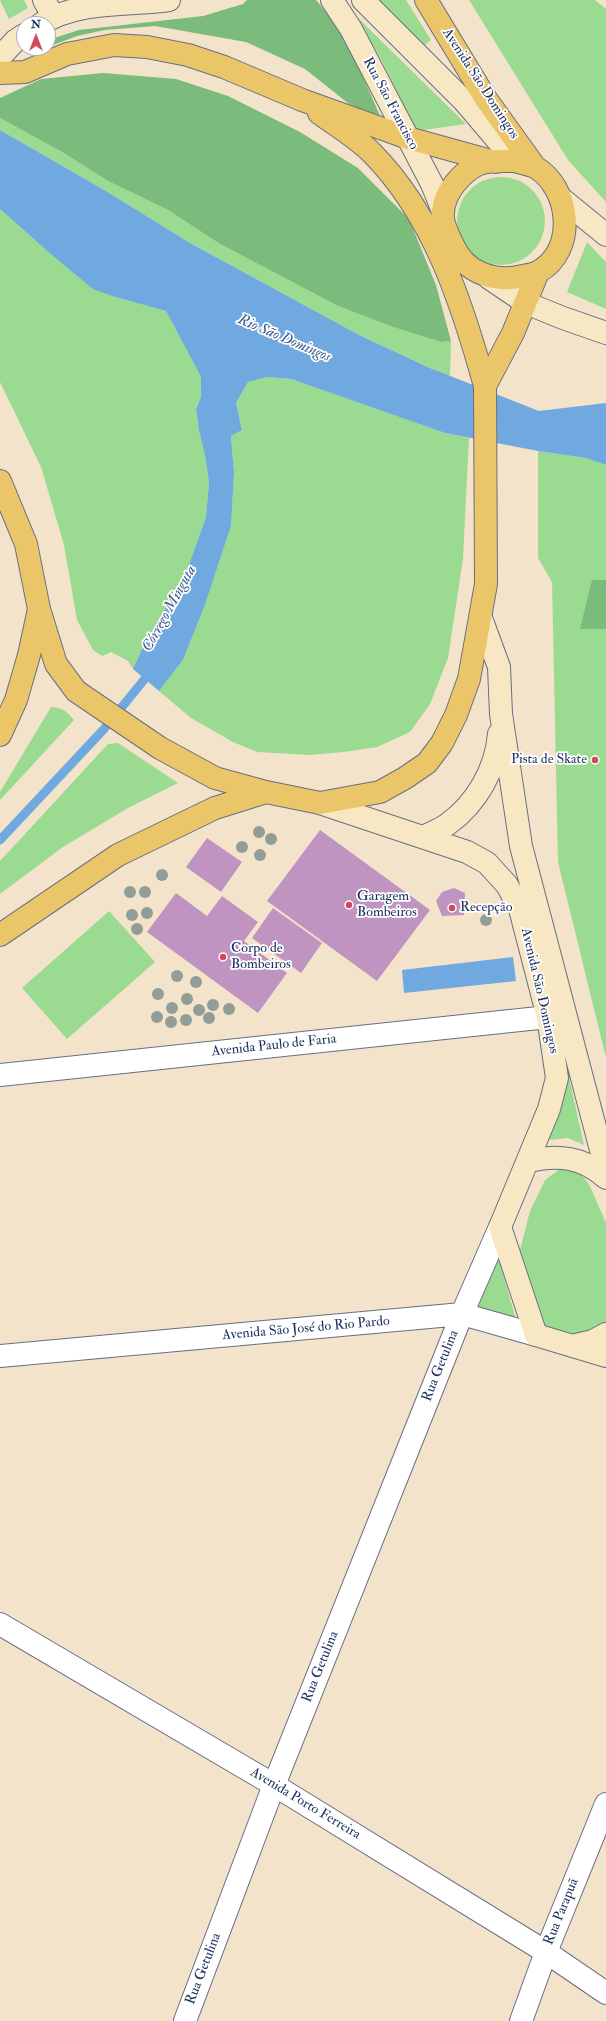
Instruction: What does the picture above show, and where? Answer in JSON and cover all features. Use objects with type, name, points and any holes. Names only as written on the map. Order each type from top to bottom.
[{"type":"main road","name":"Avenida São Domingos","points":[[426,0],[486,99],[535,168]]},
{"type":"main road","points":[[0,73],[26,72],[67,54],[114,45],[147,47],[188,55],[224,67],[302,100],[408,138],[535,168],[552,183],[562,199],[565,218],[564,238],[554,257],[538,272],[513,333],[484,386]]},
{"type":"main road","points":[[0,481],[26,544],[38,609],[56,664],[76,691],[160,748],[215,778],[266,792],[320,803],[380,792],[427,763],[442,743],[456,715],[469,679],[481,618],[486,584],[484,386],[470,332],[453,285],[435,244],[406,195],[371,152],[302,100]]},
{"type":"main road","points":[[505,161],[479,164],[462,176],[451,187],[443,211],[446,232],[454,249],[468,267],[489,278],[516,278],[538,272]]},
{"type":"main road","points":[[0,735],[16,700],[29,655],[38,609]]},
{"type":"main road","points":[[0,935],[118,855],[215,808],[266,792]]},
{"type":"street","points":[[46,13],[97,6],[169,0]]},
{"type":"street","name":"Rua São Francisco","points":[[332,0],[351,29],[432,184],[443,211]]},
{"type":"street","points":[[363,0],[464,101],[505,161]]},
{"type":"street","points":[[0,57],[16,40]]},
{"type":"street","points":[[562,199],[606,235]]},
{"type":"street","points":[[489,278],[526,303],[606,333]]},
{"type":"street","name":"Avenida São Domingos","points":[[481,618],[499,667],[501,714],[521,846],[606,1169]]},
{"type":"street","points":[[424,837],[448,825],[468,807],[483,786],[498,749],[501,714]]},
{"type":"street","name":"Avenida São Domingos","points":[[320,803],[467,852],[487,863],[507,885],[520,909],[548,1017],[557,1078],[549,1109],[529,1161],[462,1314]]},
{"type":"street","name":"Avenida Paulo de Faria","points":[[0,1074],[548,1017]]},
{"type":"street","points":[[529,1161],[557,1156],[572,1158],[586,1163],[606,1178]]},
{"type":"street","points":[[500,1226],[536,1335]]},
{"type":"street","name":"Avenida São José do Rio Pardo","points":[[0,1356],[462,1314],[606,1356]]},
{"type":"street","name":"Rua Getulina","points":[[184,2021],[274,1785],[462,1314]]},
{"type":"street","points":[[572,1346],[593,1341],[606,1334]]},
{"type":"street","name":"Avenida Porto Ferreira","points":[[0,1624],[274,1785],[546,1952],[606,1993]]},
{"type":"street","name":"Rua Parapuã","points":[[521,2021],[546,1952],[606,1804]]},
{"type":"green space","points":[[0,0],[24,0],[28,8],[9,19]]},
{"type":"green space","points":[[247,0],[316,0],[327,13],[345,41],[381,118],[349,104],[305,69],[246,42],[155,26],[105,30],[77,36],[56,44],[56,37],[79,30],[203,16],[243,4]]},
{"type":"green space","points":[[378,0],[406,0],[431,40],[425,45]]},
{"type":"green space","points":[[469,0],[595,0],[606,9],[606,202],[568,160]]},
{"type":"green space","points":[[357,17],[466,124],[417,131],[382,61]]},
{"type":"green space","points":[[103,73],[176,79],[228,96],[300,132],[358,168],[409,219],[436,285],[451,341],[441,342],[393,327],[338,306],[220,244],[168,210],[108,181],[62,152],[0,118],[0,98],[41,79]]},
{"type":"green space","points":[[0,118],[62,152],[108,181],[168,210],[220,244],[338,306],[393,327],[441,342],[451,341],[450,377],[361,336],[190,243],[106,191],[0,130]]},
{"type":"green space","points":[[501,177],[518,180],[532,190],[542,204],[545,221],[542,238],[532,252],[518,262],[501,265],[484,262],[470,252],[460,238],[457,221],[460,204],[470,190],[484,180]]},
{"type":"green space","points":[[0,209],[46,250],[115,297],[166,311],[201,377],[201,397],[196,409],[209,483],[206,517],[182,584],[149,634],[133,669],[128,661],[111,652],[102,656],[93,650],[77,620],[64,545],[41,467],[0,382]]},
{"type":"green space","points":[[587,242],[606,262],[606,309],[567,292]]},
{"type":"green space","points":[[267,377],[291,379],[445,433],[469,438],[463,559],[448,658],[430,704],[410,732],[377,747],[310,755],[257,752],[233,742],[191,718],[159,691],[183,660],[205,605],[231,526],[234,473],[231,436],[242,430],[236,403],[248,382]]},
{"type":"green space","points":[[538,451],[586,458],[606,465],[606,1058],[558,862],[552,582],[538,558]]},
{"type":"green space","points":[[592,580],[606,580],[606,629],[580,629]]},
{"type":"green space","points":[[51,707],[64,710],[74,720],[0,800],[0,792]]},
{"type":"green space","points":[[118,743],[178,783],[128,808],[63,847],[0,894],[0,861],[108,744]]},
{"type":"green space","points":[[109,911],[155,962],[67,1039],[22,988]]},
{"type":"green space","points":[[566,1064],[584,1145],[568,1138],[549,1140]]},
{"type":"green space","points":[[560,1169],[580,1173],[589,1184],[606,1223],[606,1326],[576,1335],[556,1336],[542,1325],[520,1250],[530,1211],[545,1180]]},
{"type":"green space","points":[[499,1260],[517,1323],[471,1311]]},
{"type":"water","name":"Rio São Domingos","points":[[0,130],[106,191],[190,243],[361,336],[430,368],[539,411],[606,403],[606,465],[586,458],[538,451],[445,433],[291,379],[267,377],[248,382],[236,403],[242,430],[231,436],[234,473],[231,526],[205,605],[183,660],[159,691],[133,669],[149,634],[182,584],[206,517],[209,483],[196,409],[201,397],[201,377],[166,311],[115,297],[93,289],[0,209]]},
{"type":"water","points":[[513,957],[516,981],[404,993],[402,970]]},
{"type":"building","name":"Garagem Bombeiros","points":[[320,830],[430,910],[377,981],[267,901]]},
{"type":"building","points":[[207,838],[242,862],[221,892],[186,867]]},
{"type":"building","name":"Recepção","points":[[454,888],[465,893],[464,915],[442,916],[436,901],[442,892]]},
{"type":"building","name":"Corpo de Bombeiros","points":[[176,893],[207,916],[222,896],[258,922],[244,941],[287,973],[258,1013],[147,932]]},
{"type":"building","points":[[273,908],[322,943],[301,973],[252,938]]},
{"type":"waterway","name":"Córrego Minguta","points":[[0,840],[104,729],[152,670]]},
{"type":"place","name":"Pista de Skate","points":[[595,760]]},
{"type":"place","name":"Garagem Bombeiros","points":[[349,905]]},
{"type":"place","name":"Recepção","points":[[452,908]]},
{"type":"place","name":"Corpo de Bombeiros","points":[[223,957]]}]
